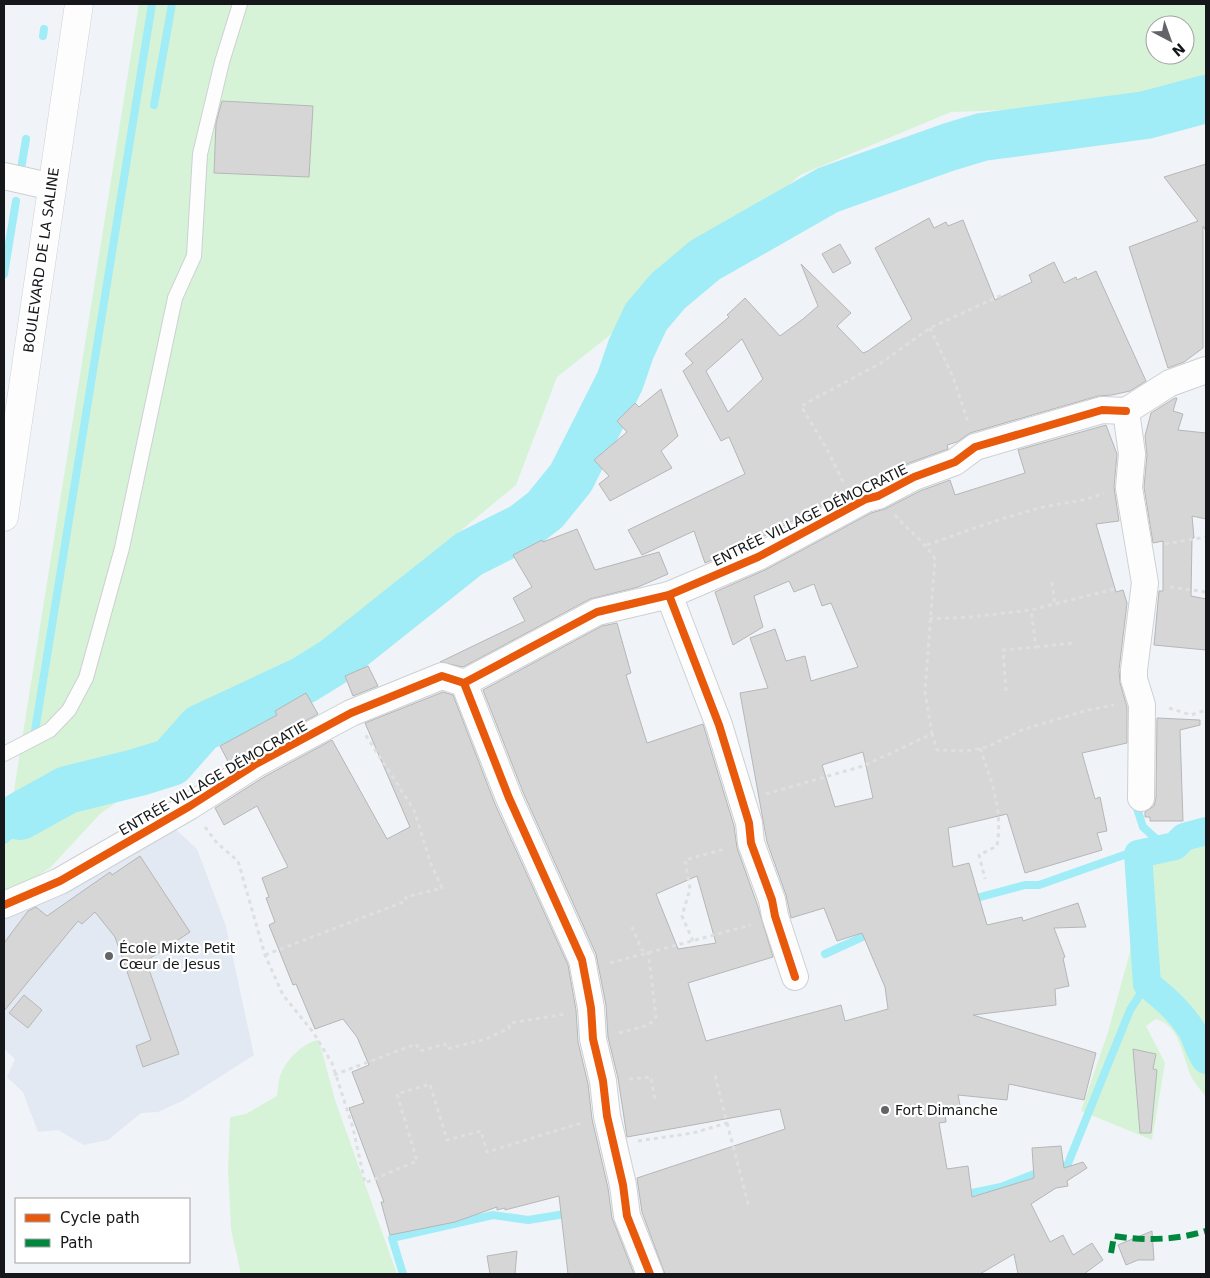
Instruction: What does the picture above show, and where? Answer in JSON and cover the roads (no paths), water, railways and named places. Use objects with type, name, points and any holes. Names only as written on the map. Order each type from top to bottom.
[{"type":"main road","name":"BOULEVARD DE LA SALINE","points":[[4,415],[44,185],[70,4]]},
{"type":"main road","name":"BOULEVARD DE LA SALINE","points":[[4,517],[78,4]]},
{"type":"street","points":[[4,176],[44,185]]},
{"type":"street","points":[[1141,798],[1140,700],[1134,670],[1145,583],[1129,488],[1132,454],[1126,411],[1170,383],[1206,370]]},
{"type":"street","name":"ENTRÉE VILLAGE DÉMOCRATIE","points":[[4,905],[60,881],[190,806],[256,764],[351,713],[442,676],[464,683],[597,612],[669,595],[758,557],[854,505],[878,496],[914,477],[955,462],[975,447],[1102,410],[1126,411]]},
{"type":"street","points":[[669,595],[719,725],[749,823],[751,842],[772,900],[775,916],[795,977]]},
{"type":"street","points":[[464,683],[510,798],[582,960],[591,1008],[593,1039],[603,1081],[607,1116],[623,1185],[627,1216],[650,1274]]},
{"type":"lane","points":[[4,754],[50,730],[70,710],[86,678],[122,548],[175,298],[194,256],[200,154],[222,62],[240,4]]},
{"type":"waterway","points":[[35,731],[152,4]]},
{"type":"waterway","points":[[154,105],[172,4]]},
{"type":"waterway","points":[[43,36],[44,29]]},
{"type":"waterway","points":[[20,816],[67,790],[171,762],[201,728],[304,680],[333,662],[469,554],[523,527],[545,510],[571,478],[620,381],[631,349],[646,317],[668,291],[705,260],[828,190],[949,147],[982,137],[1146,115],[1206,99]]},
{"type":"waterway","points":[[21,169],[26,139]]},
{"type":"waterway","points":[[4,274],[16,201]]},
{"type":"waterway","points":[[4,840],[67,790]]},
{"type":"waterway","points":[[969,900],[1025,885],[1039,885],[1124,855],[1138,854],[1163,845],[1143,827],[1135,802]]},
{"type":"waterway","points":[[1206,831],[1184,837],[1175,846],[1138,854],[1147,984],[1171,1005],[1186,1022],[1206,1060]]},
{"type":"waterway","points":[[825,954],[871,933]]},
{"type":"waterway","points":[[1055,1167],[1067,1166],[1130,1010],[1147,984]]},
{"type":"waterway","points":[[962,1195],[1001,1187],[1042,1171]]},
{"type":"waterway","points":[[403,1274],[392,1238],[493,1215],[528,1220],[571,1213]]},
{"type":"place","name":"École Mixte Petit Cœur de Jesus","points":[[109,956]]},
{"type":"place","name":"Fort Dimanche","points":[[885,1110]]}]
